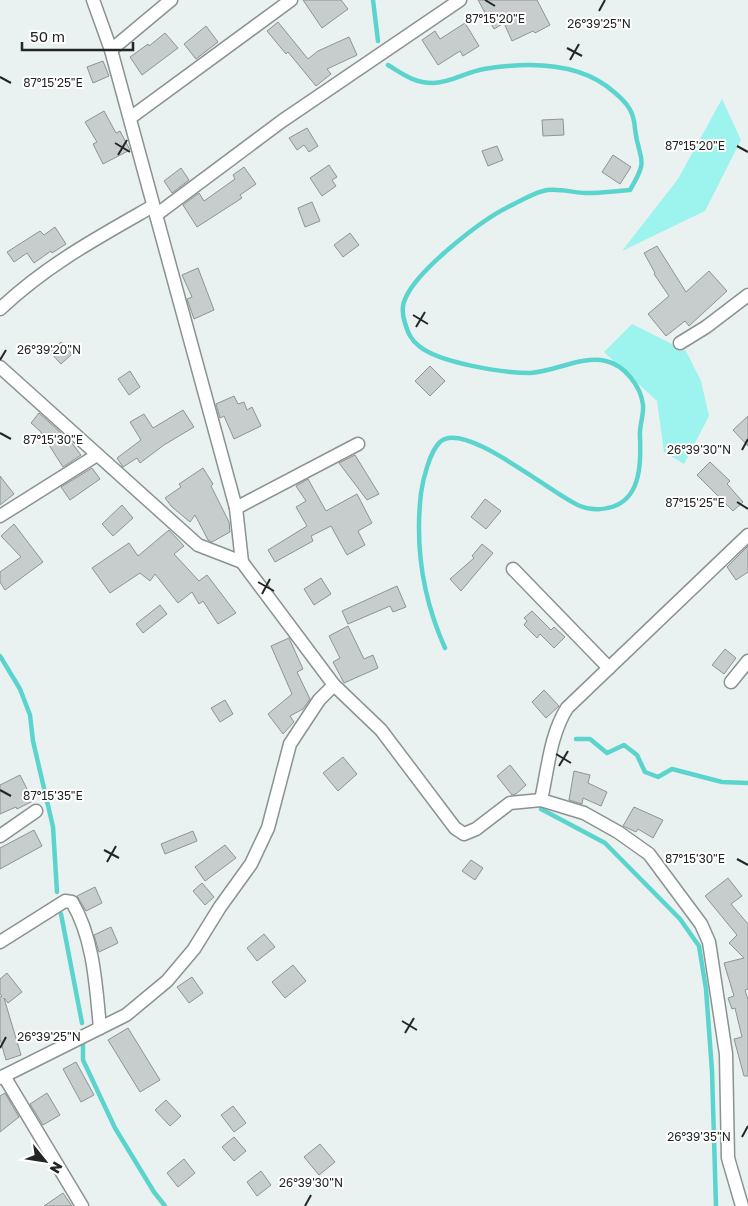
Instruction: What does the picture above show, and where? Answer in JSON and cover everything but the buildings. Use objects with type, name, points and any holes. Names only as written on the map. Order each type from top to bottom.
[{"type":"street","points":[[93,0],[111,50],[236,508],[242,562],[334,685],[381,730],[455,828],[464,834],[476,829],[510,803],[542,800],[584,813],[618,832],[649,854],[701,924],[709,942],[726,1054],[728,1158],[742,1206]]},
{"type":"street","points":[[111,50],[171,0]]},
{"type":"street","points":[[130,118],[291,0]]},
{"type":"street","points":[[0,310],[27,284],[55,263],[155,210],[460,0]]},
{"type":"street","points":[[680,343],[706,327],[748,295]]},
{"type":"street","points":[[0,367],[198,545],[242,562]]},
{"type":"street","points":[[236,508],[358,444]]},
{"type":"street","points":[[0,516],[96,455]]},
{"type":"street","points":[[542,800],[559,720],[567,708],[748,535]]},
{"type":"street","points":[[513,569],[610,668]]},
{"type":"street","points":[[731,682],[748,661]]},
{"type":"street","points":[[82,1206],[2,1077],[126,1015],[167,981],[194,950],[220,907],[251,864],[268,828],[290,744],[319,700],[334,685]]},
{"type":"street","points":[[0,836],[36,811]]},
{"type":"street","points":[[0,942],[65,901],[72,902],[79,914],[94,968],[100,1028]]},
{"type":"shaded area","points":[[722,99],[741,140],[705,211],[622,251],[678,179]]},
{"type":"shaded area","points":[[632,324],[686,351],[701,381],[709,416],[684,464],[664,452],[657,401],[604,352]]},
{"type":"waterway","points":[[373,0],[378,41]]},
{"type":"waterway","points":[[388,65],[414,80],[426,83],[439,83],[484,69],[518,65],[552,66],[585,74],[614,92],[629,108],[633,117],[642,160],[640,171],[630,190],[586,193],[548,190],[530,196],[496,214],[467,234],[423,273],[404,300],[404,320],[409,333],[416,344],[428,352],[472,366],[519,373],[539,372],[587,360],[606,361],[613,363],[630,377],[639,391],[643,405],[640,456],[635,485],[625,500],[608,508],[594,509],[580,506],[509,462],[468,441],[452,438],[440,442],[436,446],[422,487],[419,532],[422,572],[426,591],[437,629],[445,648]]},
{"type":"waterway","points":[[0,656],[20,689],[30,715],[33,741],[53,827],[57,892]]},
{"type":"waterway","points":[[576,739],[590,739],[607,753],[624,745],[637,755],[645,772],[658,777],[672,769],[722,782],[748,783]]},
{"type":"waterway","points":[[541,809],[605,843],[680,919],[699,946],[706,989],[712,1071],[716,1206]]},
{"type":"waterway","points":[[61,914],[82,1023]]},
{"type":"waterway","points":[[83,1042],[83,1060],[115,1128],[154,1192],[165,1206]]}]
